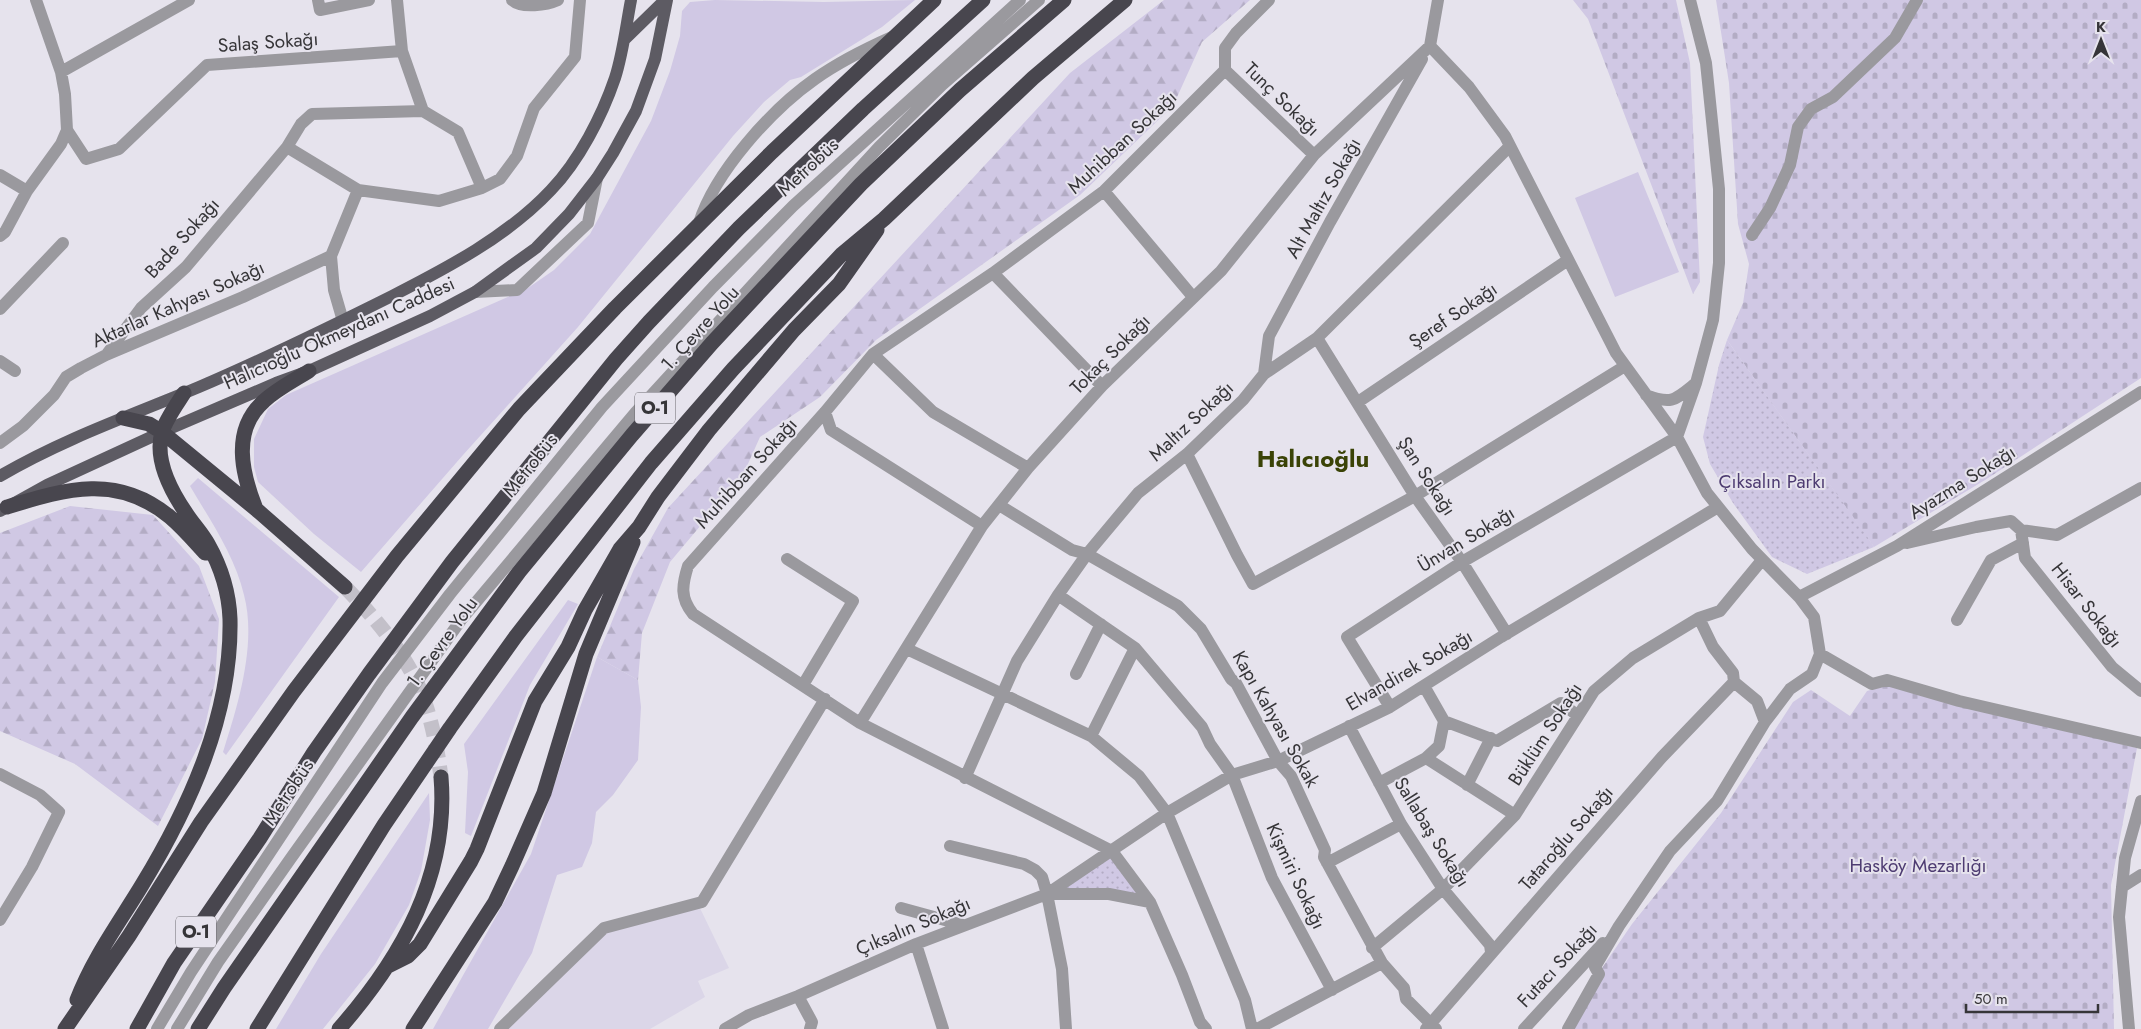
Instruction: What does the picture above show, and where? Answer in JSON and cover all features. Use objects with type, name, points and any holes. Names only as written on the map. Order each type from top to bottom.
[{"type":"highway","points":[[66,1027],[128,936],[183,848],[216,801],[328,645],[435,509],[526,402],[615,308],[894,36],[934,0]]},
{"type":"highway","name":"1. Çevre Yolu","points":[[137,1029],[174,963],[260,838],[314,752],[369,674],[452,562],[616,359],[648,322],[739,228],[864,109],[983,0]]},
{"type":"highway","name":"1. Çevre Yolu","points":[[198,1029],[224,988],[412,717],[513,579],[632,435],[718,337],[861,184],[960,90],[1064,0]]},
{"type":"highway","points":[[258,1029],[340,894],[389,818],[516,636],[651,463],[733,369],[842,254],[884,219],[1033,78],[1125,0]]},
{"type":"highway","points":[[388,966],[408,956],[420,944],[477,849],[535,701],[568,647],[585,610],[620,549],[639,527],[658,497],[709,430],[794,330],[838,284],[884,219]]},
{"type":"highway","points":[[257,510],[246,484],[242,468],[243,440],[251,417],[262,403],[308,371]]},
{"type":"highway","points":[[66,1027],[94,963],[113,928],[142,885],[176,825],[194,787],[215,724],[227,667],[230,616],[227,595],[219,567],[208,542],[185,513],[168,482],[160,457],[162,432],[184,393]]},
{"type":"highway","points":[[123,418],[149,424],[162,432],[257,510],[345,587]]},
{"type":"highway","points":[[3,509],[48,494],[78,488],[102,488],[124,493],[154,505],[172,518],[219,567]]},
{"type":"highway","points":[[413,1029],[495,902],[520,849],[544,793],[588,650],[639,527]]},
{"type":"highway","points":[[339,1029],[360,1006],[388,966],[411,924],[435,864],[442,824],[441,777]]},
{"type":"main road","name":"Halıcıoğlu Okmeydanı Caddesi","points":[[0,476],[53,449],[184,393],[343,321],[451,266],[515,222],[552,190],[580,152],[598,118],[615,77],[631,0]]},
{"type":"main road","name":"Halıcıoğlu Okmeydanı Caddesi","points":[[3,509],[47,485],[162,432],[308,371],[430,316],[475,292],[536,248],[569,214],[597,178],[636,111],[655,59],[666,0]]},
{"type":"main road","points":[[624,40],[666,0]]},
{"type":"street","points":[[0,236],[5,232],[27,192],[61,144],[67,130],[65,94],[61,72],[36,0]]},
{"type":"street","points":[[61,72],[189,0]]},
{"type":"street","points":[[319,5],[369,0]]},
{"type":"street","points":[[397,0],[402,51],[423,111],[458,132],[482,188]]},
{"type":"street","points":[[512,0],[517,4],[542,4],[558,0]]},
{"type":"street","points":[[286,147],[358,190],[439,202],[482,188],[500,178],[517,156],[534,108],[575,57],[580,0]]},
{"type":"street","name":"Metrobüs","points":[[157,1029],[191,972],[382,683],[450,594],[602,407],[713,287],[793,206],[1020,0]]},
{"type":"street","name":"Metrobüs","points":[[177,1029],[218,962],[460,620],[635,413],[879,147],[942,85],[1039,0]]},
{"type":"street","points":[[1225,70],[1225,48],[1236,33],[1269,0]]},
{"type":"street","name":"Alt Maltız Sokağı","points":[[1264,374],[1269,336],[1330,222],[1430,46],[1438,0]]},
{"type":"street","points":[[1677,437],[1696,383],[1714,320],[1720,263],[1720,189],[1706,63],[1690,0]]},
{"type":"street","points":[[1752,235],[1770,208],[1790,165],[1798,127],[1811,109],[1833,97],[1895,38],[1917,0]]},
{"type":"street","points":[[698,226],[702,214],[723,176],[740,152],[766,124],[814,80],[860,51],[894,36]]},
{"type":"street","points":[[1430,46],[1469,87],[1505,136],[1616,353],[1677,437],[1708,493],[1762,560],[1799,597],[1814,617],[1820,654],[1812,674],[1790,689],[1765,722],[1717,801],[1670,851],[1619,926],[1595,967],[1599,974],[1568,1029]]},
{"type":"street","name":"Tokaç Sokağı","points":[[860,724],[982,526],[1028,468],[1102,386],[1221,270],[1314,155],[1430,46]]},
{"type":"street","name":"Salaş Sokağı","points":[[67,130],[86,158],[119,149],[207,65],[402,51]]},
{"type":"street","name":"Tunç Sokağı","points":[[1225,70],[1314,155]]},
{"type":"street","name":"Muhibban Sokağı","points":[[1112,851],[860,724],[825,699],[694,614],[686,605],[682,582],[688,566],[825,412],[873,354],[993,274],[1104,191],[1225,70]]},
{"type":"street","name":"Bade Sokağı","points":[[106,355],[140,308],[186,267],[286,147],[301,124],[312,114],[423,111]]},
{"type":"street","name":"Maltız Sokağı","points":[[965,778],[1017,661],[1058,595],[1087,554],[1138,493],[1186,454],[1243,400],[1264,374],[1317,338],[1510,146]]},
{"type":"street","points":[[0,175],[27,192]]},
{"type":"street","points":[[475,292],[517,290],[588,223],[597,178]]},
{"type":"street","points":[[343,321],[334,290],[331,256],[358,190]]},
{"type":"street","points":[[1104,191],[1193,297]]},
{"type":"street","points":[[0,310],[63,243]]},
{"type":"street","name":"Aktarlar Kahyası Sokağı","points":[[0,443],[23,426],[54,396],[66,377],[106,355],[243,297],[331,256]]},
{"type":"street","name":"Şeref Sokağı","points":[[1358,402],[1568,260]]},
{"type":"street","points":[[993,274],[1102,386]]},
{"type":"street","name":"Şan Sokağı","points":[[1317,338],[1415,496],[1462,562],[1506,634]]},
{"type":"street","points":[[873,354],[933,412],[1028,468]]},
{"type":"street","points":[[0,361],[15,371]]},
{"type":"street","points":[[1186,454],[1253,584],[1415,496],[1625,366]]},
{"type":"street","points":[[1646,395],[1661,401],[1675,400],[1696,383]]},
{"type":"street","name":"Ayazma Sokağı","points":[[1799,597],[1897,546],[2141,392]]},
{"type":"street","points":[[825,412],[831,430],[982,526]]},
{"type":"street","name":"Ünvan Sokağı","points":[[1390,707],[1347,637],[1462,562],[1677,437]]},
{"type":"street","points":[[1957,620],[1991,560],[2022,537],[2057,535],[2141,488]]},
{"type":"street","name":"Kapı Kahyası Sokak","points":[[999,505],[1072,550],[1087,554],[1178,606],[1201,629],[1236,683],[1278,760],[1291,776],[1325,850],[1324,857],[1372,948],[1382,963],[1404,988],[1406,999],[1431,1027]]},
{"type":"street","name":"Elvandirek Sokağı","points":[[1112,851],[1167,812],[1232,775],[1278,760],[1390,707],[1506,634],[1718,507]]},
{"type":"street","points":[[1897,546],[1976,526],[2011,521],[2022,537]]},
{"type":"street","name":"Hisar Sokağı","points":[[2022,537],[2025,558],[2112,667],[2141,691]]},
{"type":"street","points":[[787,560],[853,601],[802,685]]},
{"type":"street","name":"Büklüm Sokağı","points":[[1372,948],[1443,889],[1515,815],[1594,691],[1633,658],[1699,618],[1720,611],[1762,560]]},
{"type":"street","name":"Kişmiri Sokağı","points":[[1058,595],[1135,648],[1202,727],[1210,744],[1232,775],[1272,878],[1332,990]]},
{"type":"street","points":[[1699,618],[1713,647],[1733,673],[1734,682],[1757,701],[1765,722]]},
{"type":"street","points":[[1076,674],[1101,624]]},
{"type":"street","points":[[907,648],[1091,736],[1139,776],[1167,812],[1245,1000],[1252,1029]]},
{"type":"street","points":[[1091,736],[1135,648]]},
{"type":"street","points":[[1820,654],[1872,684],[1887,680],[1959,701],[2141,743]]},
{"type":"street","name":"Tataroğlu Sokağı","points":[[1431,1027],[1491,952],[1662,757],[1734,682]]},
{"type":"street","points":[[1424,686],[1444,721],[1496,740],[1561,703],[1577,715]]},
{"type":"street","points":[[500,1029],[604,928],[702,902],[825,699]]},
{"type":"street","points":[[1379,783],[1426,758],[1439,746],[1444,721]]},
{"type":"street","name":"Sallabaş Sokağı","points":[[1349,726],[1401,824],[1443,889],[1490,945],[1491,952]]},
{"type":"street","points":[[1467,785],[1491,738]]},
{"type":"street","points":[[1426,758],[1515,815]]},
{"type":"street","points":[[0,774],[40,796],[59,812],[32,867],[0,920]]},
{"type":"street","points":[[2128,1029],[2119,917],[2125,858],[2141,800]]},
{"type":"street","points":[[1327,863],[1401,824]]},
{"type":"street","points":[[950,846],[1024,864],[1042,877],[1062,969],[1066,1029]]},
{"type":"street","points":[[1112,851],[1150,902],[1200,1022],[1206,1029]]},
{"type":"street","name":"Çıksalın Sokağı","points":[[724,1029],[749,1015],[798,996],[916,944],[1047,894],[1112,851]]},
{"type":"street","points":[[2122,888],[2141,875]]},
{"type":"street","points":[[1047,894],[1109,894],[1150,902]]},
{"type":"street","points":[[901,908],[963,925]]},
{"type":"street","name":"Futacı Sokağı","points":[[1524,1029],[1619,926]]},
{"type":"street","points":[[916,944],[942,1029]]},
{"type":"street","points":[[1257,1029],[1382,963]]},
{"type":"street","points":[[798,996],[812,1022],[810,1029]]},
{"type":"shaded area","points":[[697,902],[729,968],[698,981],[705,997],[650,1029],[500,1029],[604,928]]},
{"type":"green space","points":[[715,0],[824,2],[915,0],[882,27],[801,77],[790,80],[764,102],[733,136],[578,327],[361,572],[314,534],[258,482],[254,467],[254,439],[268,409],[286,395],[528,288],[554,270],[590,234],[651,121],[670,71],[680,36],[682,11],[690,2]]},
{"type":"green space","points":[[1164,0],[1250,0],[1202,42],[1173,106],[1080,195],[876,340],[820,397],[760,437],[743,475],[670,562],[642,633],[638,680],[597,657],[634,569],[668,508],[1070,73]]},
{"type":"green space","points":[[1573,0],[1676,0],[1690,63],[1700,282],[1693,294],[1588,19]]},
{"type":"green space","points":[[1716,0],[2141,0],[2141,378],[1985,480],[1874,547],[1727,340],[1743,303],[1749,264],[1738,224],[1729,83]]},
{"type":"green space","points":[[1638,172],[1679,272],[1615,297],[1575,198]]},
{"type":"green space","name":"Çıksalın Parkı","points":[[1727,340],[1874,547],[1807,574],[1772,557],[1733,503],[1710,464],[1703,437],[1719,365]]},
{"type":"green space","points":[[198,478],[339,597],[226,755],[223,752],[240,695],[247,654],[247,614],[244,595],[235,566],[190,486]]},
{"type":"green space","points":[[70,506],[153,515],[199,566],[219,619],[215,682],[202,739],[158,826],[75,764],[0,731],[0,533]]},
{"type":"green space","points":[[568,600],[578,604],[530,685],[471,836],[465,833],[468,772],[464,744]]},
{"type":"green space","points":[[597,657],[638,680],[641,707],[638,760],[613,795],[596,812],[592,843],[582,867],[557,875],[532,953],[488,1029],[433,1029],[531,854]]},
{"type":"green space","name":"Hasköy Mezarlığı","points":[[1887,685],[2137,748],[2111,885],[2114,1029],[1573,1029],[1602,968],[1632,924],[1721,813],[1793,702],[1811,690],[1850,716],[1867,691]]},
{"type":"green space","points":[[429,793],[430,820],[421,871],[409,905],[375,964],[323,1029],[276,1029],[321,954]]},
{"type":"green space","points":[[1112,851],[1150,902],[1047,894]]},
{"type":"tunnel","points":[[345,587],[382,629],[413,675],[429,717],[436,743],[441,777]]},
{"type":"district","name":"Halıcıoğlu","points":[[1313,458]]}]
